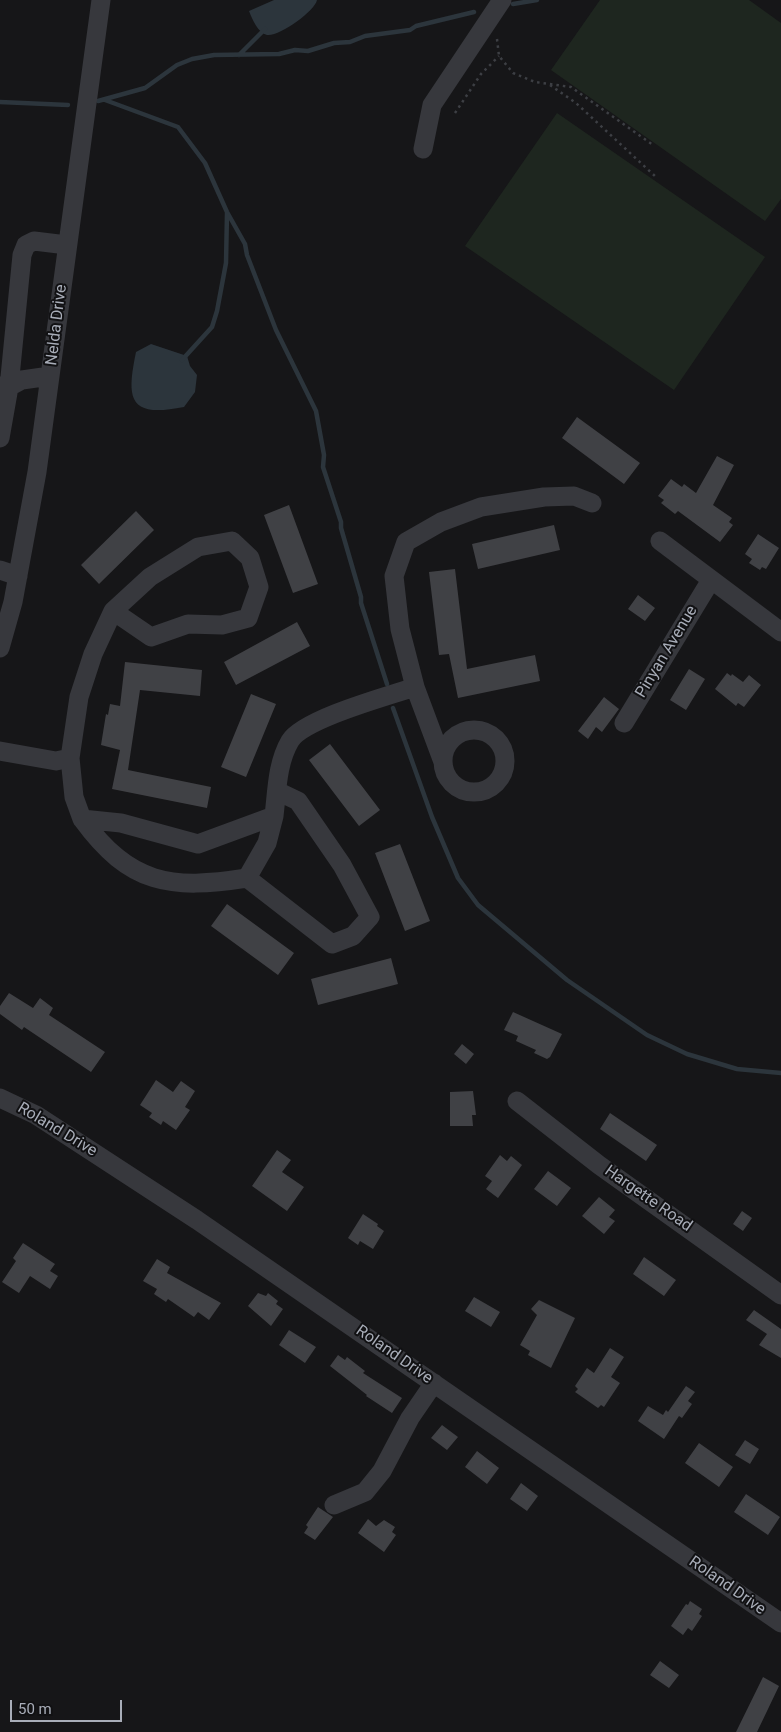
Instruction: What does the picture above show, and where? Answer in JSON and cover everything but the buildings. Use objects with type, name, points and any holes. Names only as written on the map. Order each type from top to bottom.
[{"type":"street","name":"Nelda Drive","points":[[0,648],[18,576],[37,472],[101,0]]},
{"type":"street","points":[[423,149],[432,104],[502,0]]},
{"type":"street","points":[[0,438],[4,386],[22,255],[26,245],[34,241],[67,245]]},
{"type":"street","points":[[4,386],[22,380],[50,376]]},
{"type":"street","points":[[443,762],[415,687],[400,629],[394,576],[406,542],[442,522],[481,507],[544,497],[574,496],[592,503]]},
{"type":"street","points":[[113,612],[151,637],[188,624],[222,625],[248,618],[259,587],[250,558],[232,541],[198,547],[150,577],[113,612],[93,654],[79,697],[70,758],[74,796],[82,819],[113,854],[134,870],[168,882],[206,884],[247,878],[332,944],[353,936],[370,917],[342,865],[298,801],[277,791]]},
{"type":"street","points":[[660,541],[781,632]]},
{"type":"street","points":[[0,570],[18,576]]},
{"type":"street","name":"Pinyan Avenue","points":[[624,723],[711,580]]},
{"type":"street","points":[[247,878],[267,843],[274,816],[281,760],[290,740],[312,723],[415,687]]},
{"type":"street","points":[[0,751],[56,761],[70,758]]},
{"type":"street","points":[[82,819],[121,823],[198,844],[274,816]]},
{"type":"street","name":"Roland Drive","points":[[0,1098],[36,1115],[75,1138],[197,1220],[781,1623]]},
{"type":"street","name":"Hargette Road","points":[[517,1101],[599,1165],[781,1294]]},
{"type":"street","points":[[334,1505],[365,1492],[382,1471],[410,1418],[434,1383]]},
{"type":"path","points":[[497,35],[499,56],[504,65],[523,78],[572,87],[654,145]]},
{"type":"path","points":[[455,113],[481,74],[499,56]]},
{"type":"path","points":[[549,84],[576,103],[656,177]]},
{"type":"shaded area","points":[[274,0],[317,0],[310,10],[288,28],[273,35],[267,35],[258,29],[249,11]]},
{"type":"shaded area","points":[[600,0],[749,0],[781,23],[781,199],[765,221],[551,70]]},
{"type":"shaded area","points":[[557,113],[765,257],[674,390],[465,246]]},
{"type":"shaded area","points":[[151,344],[187,356],[190,366],[197,375],[195,392],[184,407],[152,410],[142,407],[136,402],[132,393],[132,382],[136,352]]},
{"type":"waterway","points":[[513,4],[537,0]]},
{"type":"waterway","points":[[98,101],[145,88],[177,65],[192,59],[214,55],[279,54],[295,50],[308,51],[334,43],[350,42],[365,36],[410,30],[416,26],[474,12]]},
{"type":"waterway","points":[[239,55],[265,29]]},
{"type":"waterway","points":[[105,100],[178,127],[205,163],[227,212],[245,244],[247,255],[276,330],[316,411],[324,455],[323,467],[341,522],[361,603],[387,684]]},
{"type":"waterway","points":[[0,102],[68,105]]},
{"type":"waterway","points":[[182,360],[212,327],[217,311],[226,263],[227,213]]},
{"type":"waterway","points":[[393,708],[432,817],[458,878],[478,905],[567,980],[647,1035],[687,1054],[737,1069],[781,1073]]}]
